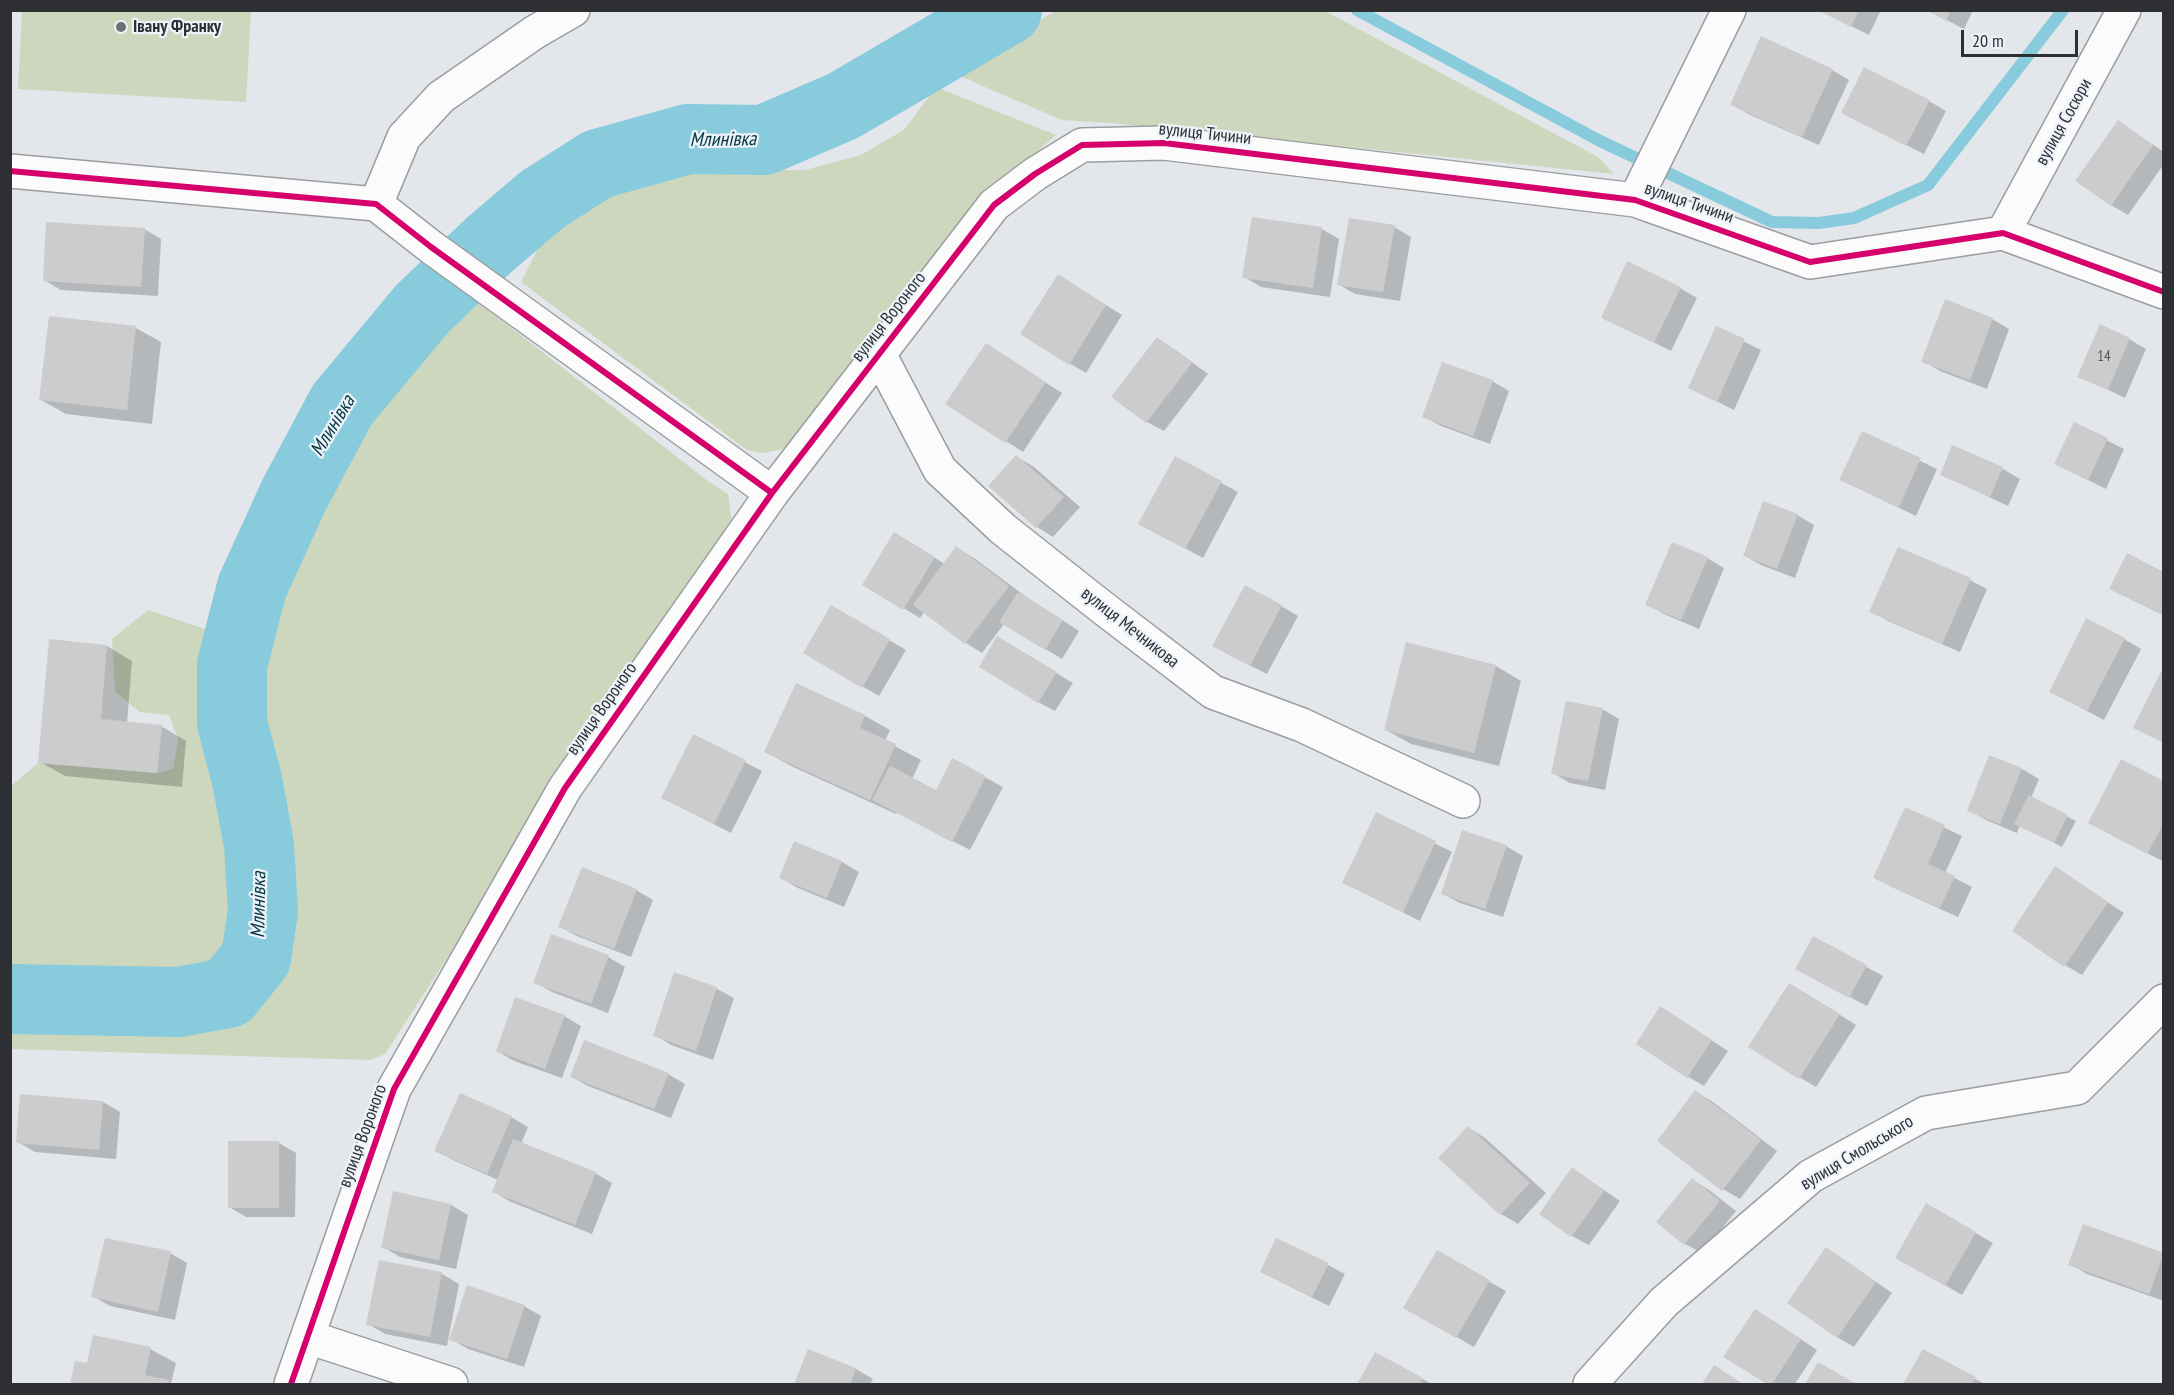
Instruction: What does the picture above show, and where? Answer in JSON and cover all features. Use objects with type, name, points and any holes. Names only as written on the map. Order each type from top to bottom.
[{"type":"street","points":[[376,204],[404,137],[441,97],[535,32],[573,10]]},
{"type":"street","points":[[1640,191],[1729,10]]},
{"type":"street","name":"вулиця Сосюри","points":[[2003,233],[2124,10]]},
{"type":"street","name":"вулиця Тичини","points":[[1082,145],[1164,143],[1640,191],[1810,262],[2003,233],[2163,292]]},
{"type":"street","name":"вулиця Вороного","points":[[291,1384],[394,1089],[565,788],[772,493],[994,205],[1035,174],[1082,145]]},
{"type":"street","points":[[10,171],[376,204],[431,247],[772,493]]},
{"type":"street","name":"вулиця Мечникова","points":[[879,354],[940,470],[1003,529],[1139,636],[1213,692],[1302,725],[1463,801]]},
{"type":"street","name":"вулиця Смольського","points":[[1590,1384],[1664,1302],[1811,1176],[1926,1113],[2077,1088],[2163,1001]]},
{"type":"street","points":[[308,1337],[451,1384]]},
{"type":"green space","points":[[22,11],[251,11],[246,102],[18,89]]},
{"type":"green space","points":[[1056,11],[1325,11],[1598,157],[1614,174],[1062,120],[948,71]]},
{"type":"green space","points":[[936,87],[1056,135],[977,204],[787,448],[763,453],[747,450],[521,282],[548,229],[590,188],[650,173],[718,165],[766,170],[805,170],[861,155],[904,130]]},
{"type":"green space","points":[[468,294],[709,482],[728,494],[732,522],[713,547],[385,1054],[370,1060],[11,1049],[11,1009],[218,1007],[248,992],[273,954],[274,905],[261,779],[247,744],[241,704],[244,679],[262,603],[300,514],[336,447],[398,365]]},
{"type":"green space","points":[[148,610],[223,635],[221,725],[240,799],[249,850],[251,899],[246,955],[225,981],[180,992],[39,991],[11,973],[10,787],[38,763],[157,773],[173,769],[178,739],[169,715],[140,712],[115,692],[112,639]]},
{"type":"building","points":[[1818,10],[1859,10],[1851,27]]},
{"type":"building","points":[[1926,10],[1951,10],[1946,21]]},
{"type":"building","points":[[1761,36],[1833,69],[1802,137],[1730,105]]},
{"type":"building","points":[[1864,67],[1930,100],[1906,146],[1841,113]]},
{"type":"building","points":[[2118,120],[2153,145],[2111,206],[2075,181]]},
{"type":"building","points":[[1252,217],[1322,227],[1313,288],[1242,278]]},
{"type":"building","points":[[1349,218],[1395,225],[1383,292],[1337,285]]},
{"type":"building","points":[[46,222],[145,228],[141,287],[43,281]]},
{"type":"building","points":[[1627,261],[1681,287],[1654,343],[1601,318]]},
{"type":"building","points":[[1058,274],[1106,305],[1069,365],[1020,334]]},
{"type":"building","points":[[1945,299],[1993,318],[1970,380],[1921,362]]},
{"type":"building","points":[[49,316],[136,326],[127,410],[39,400]]},
{"type":"building","points":[[2100,324],[2130,338],[2108,390],[2077,377]]},
{"type":"building","points":[[1716,326],[1745,339],[1717,402],[1688,388]]},
{"type":"building","points":[[1157,337],[1192,363],[1146,423],[1111,397]]},
{"type":"building","points":[[986,343],[1046,382],[1005,443],[945,404]]},
{"type":"building","points":[[1442,362],[1493,380],[1473,436],[1422,417]]},
{"type":"building","points":[[2074,422],[2108,438],[2088,480],[2054,464]]},
{"type":"building","points":[[1862,431],[1921,458],[1899,507],[1839,480]]},
{"type":"building","points":[[1952,445],[2003,467],[1990,497],[1940,475]]},
{"type":"building","points":[[1016,455],[1064,497],[1036,528],[988,486]]},
{"type":"building","points":[[1175,456],[1222,481],[1185,549],[1138,524]]},
{"type":"building","points":[[1763,501],[1798,514],[1777,569],[1743,556]]},
{"type":"building","points":[[894,532],[935,557],[903,610],[862,585]]},
{"type":"building","points":[[1672,542],[1708,557],[1681,620],[1645,605]]},
{"type":"building","points":[[956,546],[1009,586],[965,644],[913,605]]},
{"type":"building","points":[[1898,547],[1971,578],[1942,644],[1869,612]]},
{"type":"building","points":[[2127,553],[2164,572],[2164,616],[2109,589]]},
{"type":"building","points":[[1245,585],[1282,605],[1250,666],[1212,646]]},
{"type":"building","points":[[1018,592],[1063,620],[1045,650],[999,622]]},
{"type":"building","points":[[831,605],[890,639],[862,688],[803,653]]},
{"type":"building","points":[[2086,618],[2125,638],[2087,711],[2049,692]]},
{"type":"building","points":[[997,636],[1057,672],[1038,703],[979,667]]},
{"type":"building","points":[[49,639],[107,645],[101,719],[162,725],[157,773],[38,763]]},
{"type":"building","points":[[1406,642],[1496,665],[1474,753],[1384,730]]},
{"type":"building","points":[[2164,666],[2164,743],[2133,728]]},
{"type":"building","points":[[796,683],[865,715],[860,728],[896,744],[870,800],[764,752]]},
{"type":"building","points":[[1566,701],[1603,708],[1588,781],[1551,774]]},
{"type":"building","points":[[693,734],[746,760],[714,824],[661,798]]},
{"type":"building","points":[[1989,755],[2022,768],[2000,824],[1967,811]]},
{"type":"building","points":[[952,758],[986,776],[952,842],[872,800],[890,766],[936,790]]},
{"type":"building","points":[[2121,759],[2164,781],[2164,823],[2147,854],[2088,823]]},
{"type":"building","points":[[2029,795],[2068,815],[2054,843],[2014,824]]},
{"type":"building","points":[[1905,807],[1945,825],[1928,864],[1955,876],[1940,908],[1873,878]]},
{"type":"building","points":[[1376,812],[1436,841],[1403,912],[1342,883]]},
{"type":"building","points":[[1462,830],[1507,845],[1485,909],[1441,894]]},
{"type":"building","points":[[794,841],[842,861],[827,898],[779,878]]},
{"type":"building","points":[[2055,866],[2108,902],[2064,967],[2012,931]]},
{"type":"building","points":[[582,867],[637,889],[614,949],[558,927]]},
{"type":"building","points":[[551,934],[609,955],[591,1004],[533,983]]},
{"type":"building","points":[[1813,936],[1867,965],[1849,998],[1795,969]]},
{"type":"building","points":[[674,972],[717,987],[696,1051],[653,1036]]},
{"type":"building","points":[[1789,983],[1840,1014],[1799,1079],[1748,1047]]},
{"type":"building","points":[[515,997],[565,1015],[545,1069],[496,1051]]},
{"type":"building","points":[[1660,1006],[1712,1040],[1687,1078],[1636,1044]]},
{"type":"building","points":[[584,1040],[669,1073],[654,1109],[570,1077]]},
{"type":"building","points":[[1695,1090],[1761,1140],[1722,1191],[1657,1141]]},
{"type":"building","points":[[460,1093],[512,1116],[487,1174],[434,1151]]},
{"type":"building","points":[[20,1094],[103,1101],[99,1150],[16,1143]]},
{"type":"building","points":[[1468,1126],[1530,1183],[1500,1215],[1438,1158]]},
{"type":"building","points":[[513,1139],[596,1172],[575,1225],[492,1192]]},
{"type":"building","points":[[228,1141],[279,1141],[279,1208],[228,1208]]},
{"type":"building","points":[[1572,1167],[1604,1191],[1571,1237],[1539,1214]]},
{"type":"building","points":[[1692,1178],[1720,1201],[1684,1245],[1656,1222]]},
{"type":"building","points":[[393,1191],[451,1204],[439,1260],[381,1248]]},
{"type":"building","points":[[1926,1203],[1976,1232],[1945,1286],[1895,1258]]},
{"type":"building","points":[[2083,1224],[2164,1253],[2149,1294],[2068,1265]]},
{"type":"building","points":[[105,1238],[171,1251],[158,1312],[91,1297]]},
{"type":"building","points":[[1276,1238],[1329,1263],[1312,1297],[1260,1272]]},
{"type":"building","points":[[1826,1247],[1876,1282],[1837,1338],[1787,1303]]},
{"type":"building","points":[[1437,1250],[1490,1280],[1456,1338],[1403,1308]]},
{"type":"building","points":[[379,1260],[442,1272],[430,1337],[366,1325]]},
{"type":"building","points":[[467,1285],[525,1305],[507,1359],[449,1340]]},
{"type":"building","points":[[1755,1309],[1801,1339],[1772,1384],[1767,1384],[1723,1357]]},
{"type":"building","points":[[93,1335],[151,1347],[145,1375],[169,1380],[168,1384],[70,1384],[75,1361],[87,1363]]},
{"type":"building","points":[[808,1349],[856,1368],[850,1384],[794,1384]]},
{"type":"building","points":[[1923,1349],[1976,1377],[1972,1384],[1903,1384]]},
{"type":"building","points":[[1375,1352],[1423,1378],[1419,1384],[1357,1384]]},
{"type":"building","points":[[1818,1362],[1856,1384],[1805,1384]]},
{"type":"building","points":[[1714,1365],[1743,1384],[1702,1384]]},
{"type":"waterway","name":"Млинівка","points":[[10,999],[178,1002],[228,993],[256,958],[263,911],[259,845],[247,780],[232,723],[232,665],[252,587],[294,495],[342,405],[422,309],[489,245],[543,199],[598,164],[688,139],[764,140],[843,106],[1007,10]]},
{"type":"waterway","points":[[1357,10],[1600,141],[1772,222],[1819,223],[1854,218],[1928,185],[2063,10]]},
{"type":"cycle path","points":[[291,1384],[394,1089],[565,788],[772,493],[994,205],[1035,174],[1082,145],[1164,143],[1635,200],[1810,262],[2003,233],[2164,292]]},
{"type":"cycle path","points":[[10,171],[376,204],[431,247],[772,493]]},
{"type":"place","name":"Івану Франку","points":[[121,27]]}]
